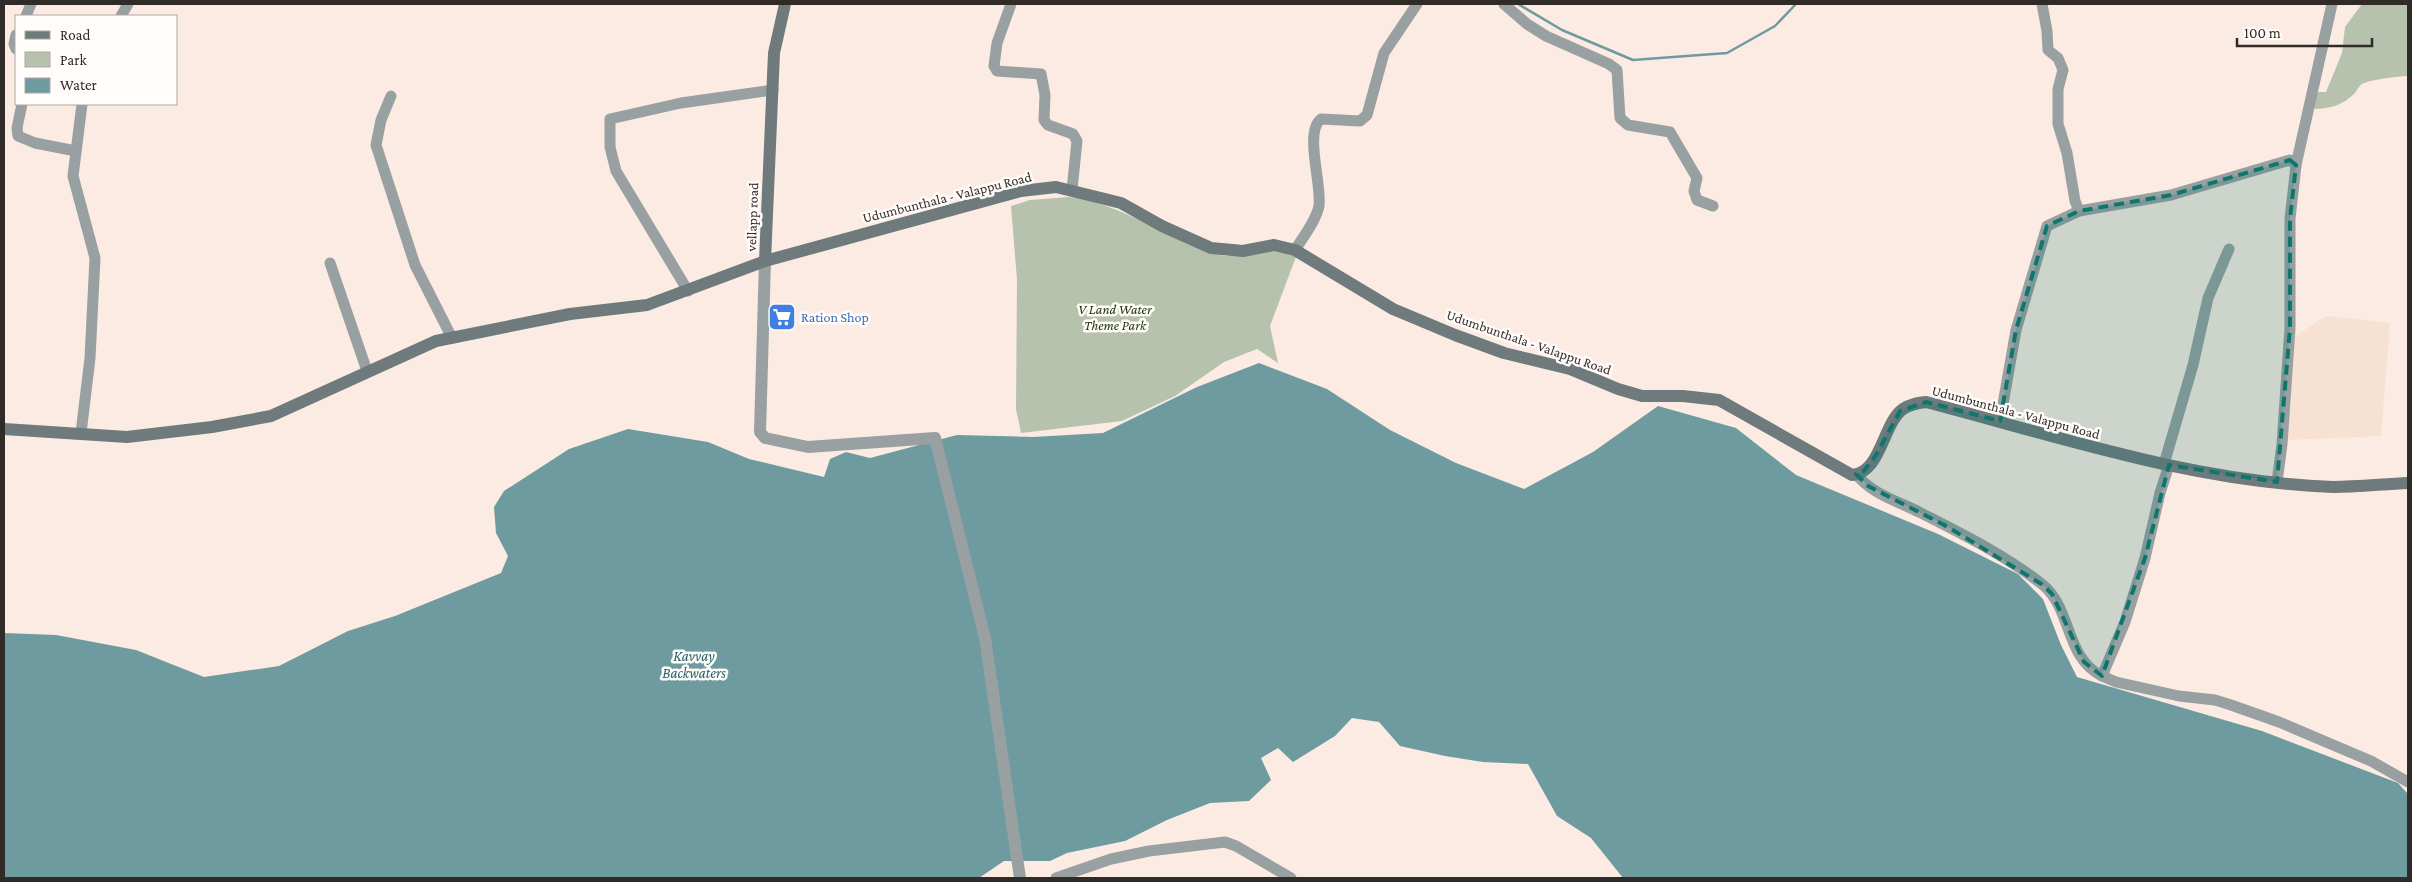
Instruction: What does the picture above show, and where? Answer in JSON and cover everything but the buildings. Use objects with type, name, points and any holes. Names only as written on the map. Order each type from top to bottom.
[{"type":"main road","name":"vellapp road","points":[[765,261],[774,53],[785,4]]},
{"type":"main road","name":"Udumbunthala - Valappu Road","points":[[4,428],[127,436],[212,427],[271,416],[436,341],[570,314],[647,305],[765,261],[1022,192],[1056,187],[1121,203],[1162,226],[1211,248],[1243,251],[1274,245],[1295,250],[1393,309],[1455,335],[1504,352],[1570,369],[1618,389],[1642,396],[1683,396],[1719,400],[1815,456],[1852,475],[1864,471],[1868,466],[1876,455],[1897,415],[1910,404],[1926,402],[2000,421],[2105,452],[2201,472],[2333,487],[2408,483]]},
{"type":"street","points":[[122,15],[128,4]]},
{"type":"street","points":[[1010,4],[997,43],[994,66],[997,70],[1041,74],[1046,95],[1044,120],[1048,126],[1073,134],[1076,140],[1072,190]]},
{"type":"street","points":[[1295,250],[1314,218],[1318,205],[1313,137],[1316,126],[1321,119],[1360,121],[1367,115],[1384,53],[1417,4]]},
{"type":"street","points":[[1504,4],[1527,24],[1546,36],[1592,56],[1618,70],[1620,118],[1628,125],[1670,132],[1696,178],[1694,191],[1697,200],[1713,206]]},
{"type":"street","points":[[2042,4],[2047,30],[2048,50],[2058,58],[2063,70],[2058,89],[2058,124],[2067,153],[2075,201],[2079,211]]},
{"type":"street","points":[[2277,482],[2282,444],[2290,328],[2290,218],[2296,165],[2332,4]]},
{"type":"street","points":[[688,291],[616,171],[611,155],[610,119],[681,103],[772,90]]},
{"type":"street","points":[[391,96],[381,120],[376,145],[415,265],[452,338]]},
{"type":"street","points":[[22,105],[17,128],[18,136],[35,143],[76,151]]},
{"type":"street","points":[[81,433],[90,358],[95,258],[73,176],[82,105]]},
{"type":"street","points":[[2000,421],[2016,330],[2047,226],[2079,211],[2171,195],[2290,160],[2296,165]]},
{"type":"street","points":[[2102,676],[2125,622],[2145,558],[2208,298],[2229,250]]},
{"type":"street","name":"vellapp road","points":[[765,261],[760,432],[765,438],[808,447],[935,438],[985,638],[1020,878]]},
{"type":"street","points":[[330,263],[367,371]]},
{"type":"street","points":[[1856,474],[1868,486],[1948,527],[2007,561],[2043,585],[2052,594],[2084,662],[2093,672],[2116,682],[2179,696],[2216,700],[2371,761],[2408,782]]},
{"type":"street","points":[[1056,878],[1111,859],[1149,851],[1225,842],[1236,846],[1291,878]]},
{"type":"highlighted area","points":[[2290,160],[2296,165],[2290,219],[2290,328],[2277,482],[2169,465],[2145,558],[2102,676],[2084,662],[2052,594],[2043,585],[1948,527],[1868,486],[1856,474],[1864,471],[1876,455],[1900,411],[1926,402],[2000,421],[2016,330],[2047,226],[2079,211],[2171,195]]},
{"type":"shaded area","points":[[2326,316],[2390,323],[2381,436],[2285,440],[2294,337]]},
{"type":"green space","points":[[2362,4],[2408,4],[2408,76],[2384,78],[2366,83],[2361,85],[2351,97],[2342,103],[2332,107],[2316,109],[2312,107],[2318,92],[2326,92],[2342,53],[2345,27]]},
{"type":"green space","name":"V Land Water Theme Park","points":[[1069,197],[1089,201],[1127,214],[1182,241],[1220,255],[1266,251],[1297,254],[1270,326],[1278,363],[1257,349],[1224,362],[1175,396],[1122,421],[1021,433],[1016,409],[1017,280],[1011,206],[1030,200]]},
{"type":"water","name":"Kavvay Backwaters","points":[[1259,363],[1327,389],[1390,430],[1456,463],[1524,489],[1593,452],[1658,406],[1736,428],[1796,475],[1938,534],[2018,574],[2043,599],[2061,645],[2077,677],[2262,731],[2398,783],[2408,794],[2408,878],[1623,878],[1591,838],[1557,816],[1528,764],[1483,762],[1400,746],[1379,722],[1352,718],[1335,736],[1293,762],[1278,748],[1261,758],[1271,780],[1249,801],[1210,803],[1167,820],[1125,841],[1067,853],[1050,861],[1004,861],[979,878],[4,878],[4,633],[56,635],[136,650],[204,677],[279,666],[348,631],[395,616],[501,573],[508,556],[496,533],[494,507],[504,491],[569,449],[628,429],[708,442],[749,459],[824,477],[830,459],[846,452],[870,458],[957,435],[1033,437],[1103,433],[1197,387]]},
{"type":"waterway","points":[[1518,4],[1562,30],[1633,60],[1727,53],[1775,26],[1796,4]]},
{"type":"place","name":"Ration Shop","points":[[782,317]]}]
